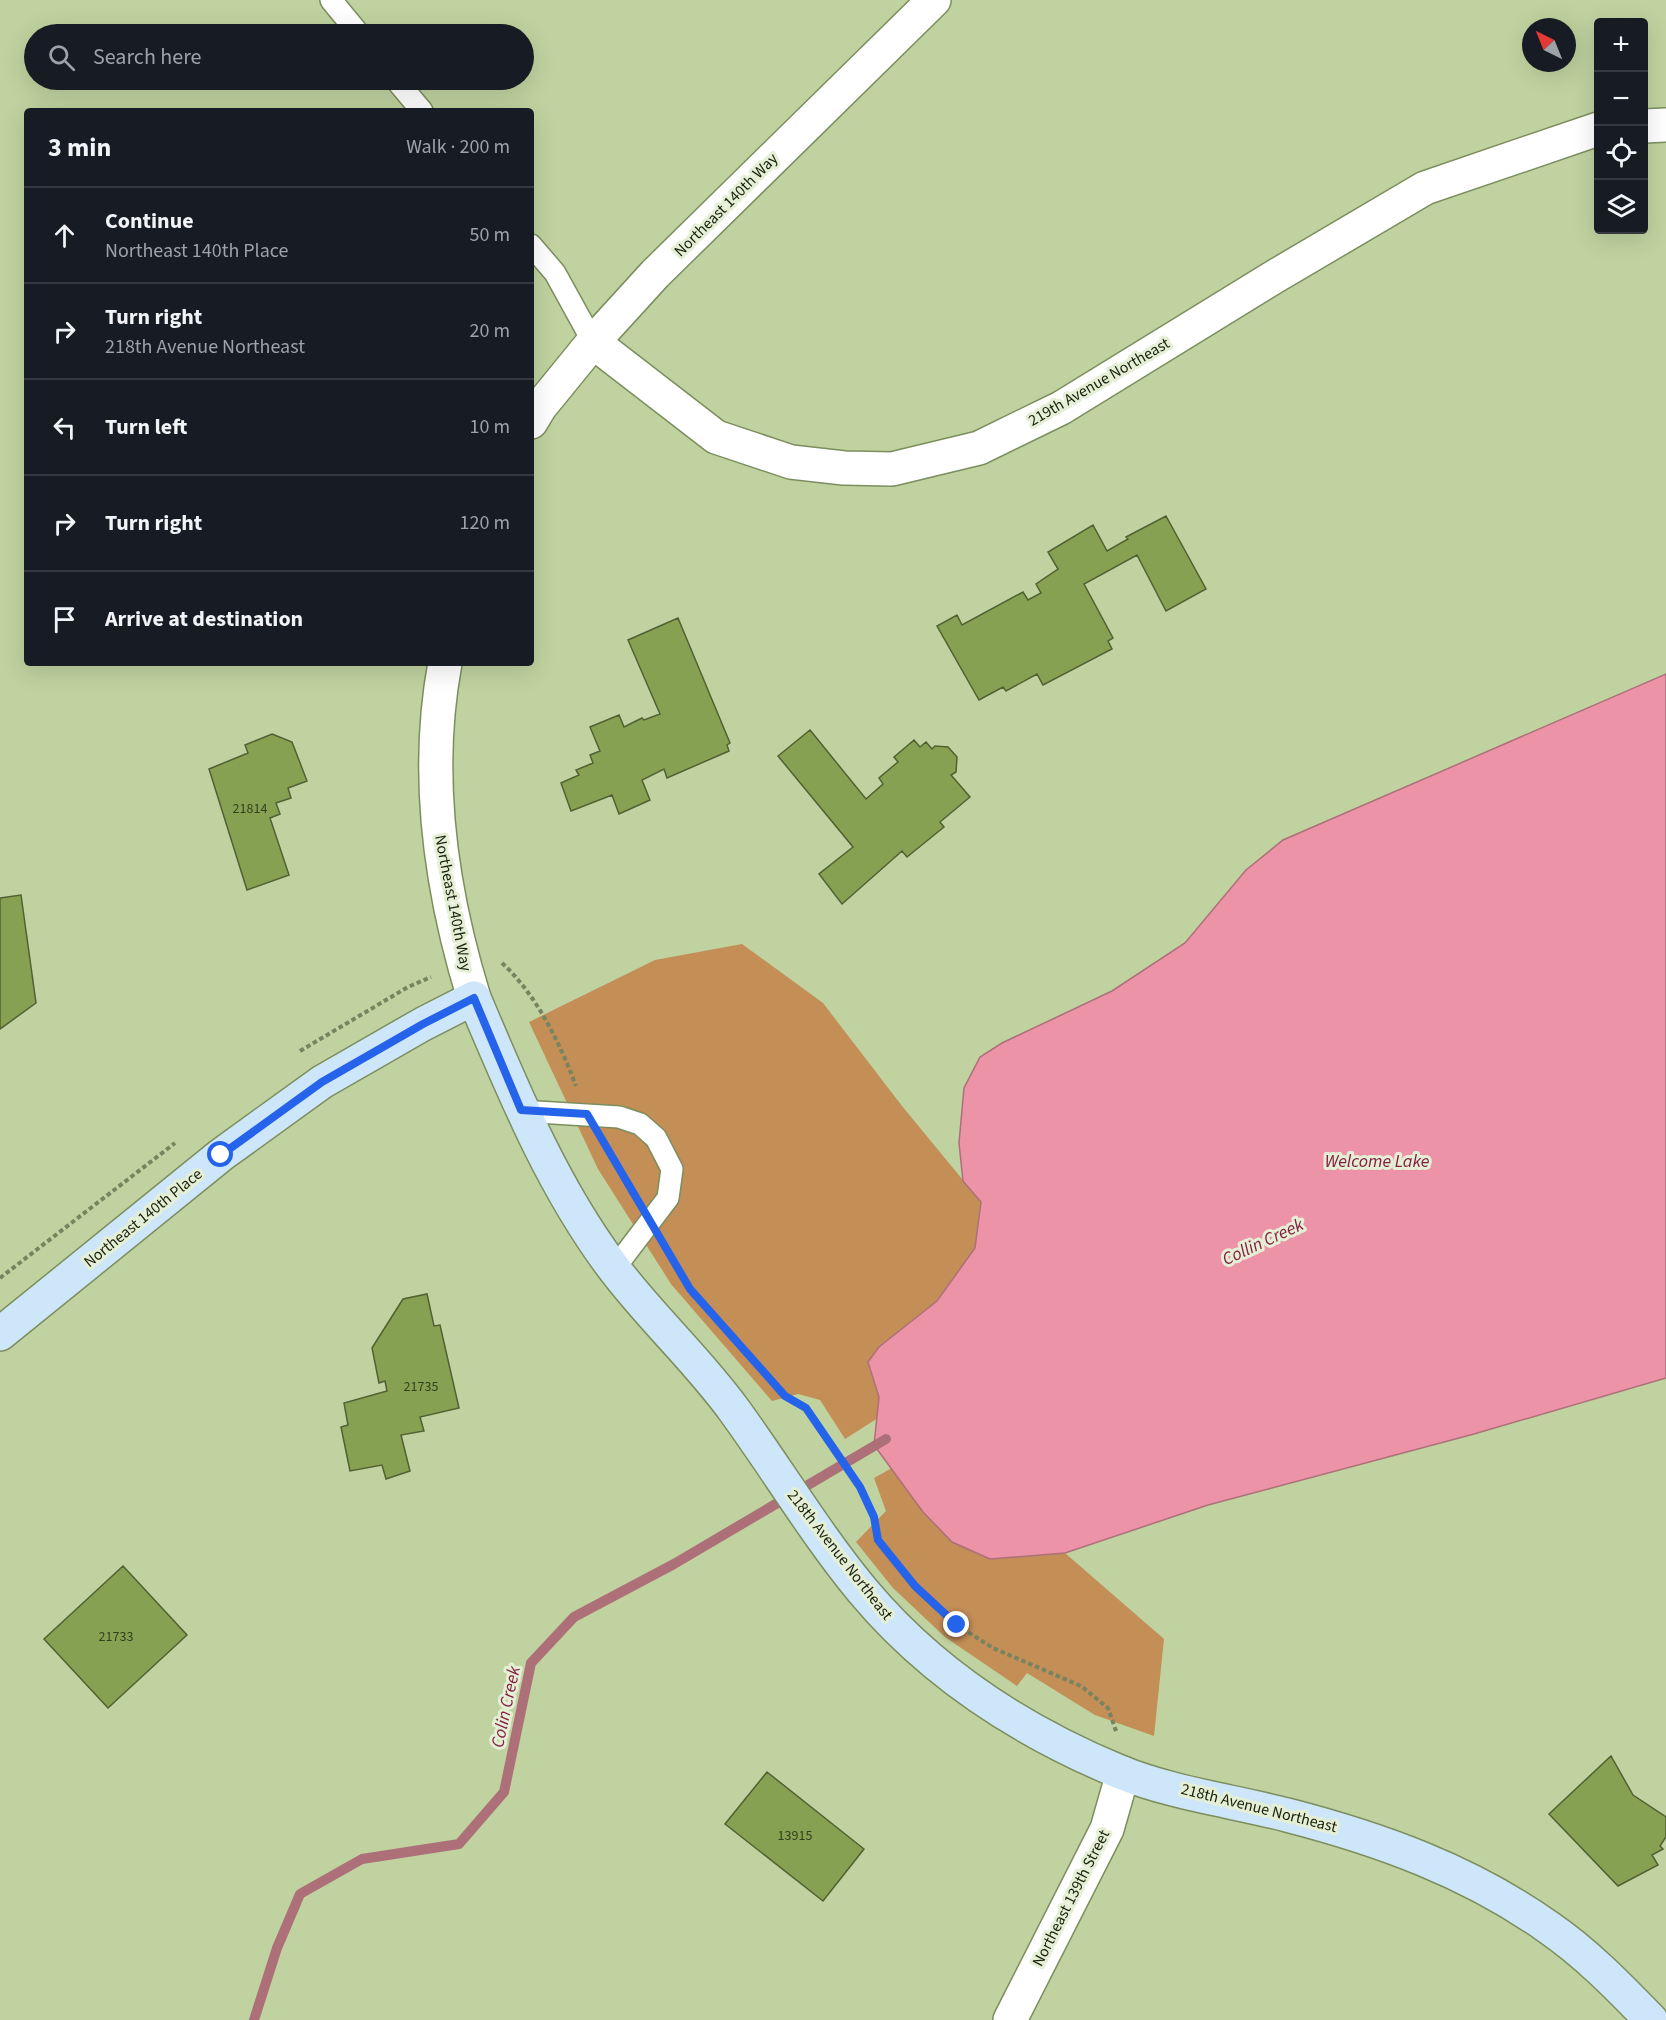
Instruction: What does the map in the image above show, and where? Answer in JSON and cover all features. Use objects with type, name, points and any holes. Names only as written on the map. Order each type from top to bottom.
[{"type":"street","name":"Northeast 140th Way","points":[[534,417],[540,406],[593,342],[655,274],[934,0]]},
{"type":"street","points":[[1648,126],[1666,125]]},
{"type":"street","name":"219th Avenue Northeast","points":[[593,342],[717,437],[791,462],[844,468],[892,469],[980,448],[1061,408],[1274,277],[1425,188],[1594,131]]},
{"type":"street","name":"Northeast 140th Way","points":[[445,666],[436,747],[436,810],[444,873],[463,963],[474,998]]},
{"type":"street","name":"218th Avenue Northeast","points":[[474,998],[521,1110],[572,1208],[614,1269],[732,1406],[818,1532],[861,1589],[896,1628],[933,1662],[1007,1716],[1123,1773],[1354,1832],[1436,1862],[1501,1895],[1551,1929],[1613,1981],[1651,2020]]},
{"type":"street","name":"Northeast 140th Place","points":[[0,1334],[221,1155],[322,1082],[423,1024],[474,998]]},
{"type":"street","name":"Northeast 139th Street","points":[[1010,2020],[1107,1829],[1123,1773]]},
{"type":"lane","points":[[331,0],[351,24]]},
{"type":"lane","points":[[404,90],[419,108]]},
{"type":"lane","points":[[534,248],[555,273],[593,342]]},
{"type":"lane","points":[[521,1110],[619,1117],[640,1124],[656,1138],[672,1169],[668,1198],[614,1269]]},
{"type":"path","points":[[292,1056],[408,987],[489,952],[520,980],[566,1059],[587,1114],[649,1224],[690,1289],[785,1396],[806,1408],[824,1432],[860,1487],[874,1517],[878,1540],[915,1586],[957,1625],[993,1648],[1081,1686],[1108,1708],[1116,1730],[1123,1773]]},
{"type":"path","points":[[0,1278],[182,1138]]},
{"type":"shaded area","points":[[742,944],[823,1003],[902,1106],[981,1202],[975,1248],[937,1301],[879,1347],[868,1362],[879,1397],[878,1418],[845,1439],[820,1400],[798,1394],[772,1401],[671,1284],[598,1169],[529,1022],[655,960]]},
{"type":"shaded area","points":[[892,1468],[923,1512],[990,1559],[1065,1553],[1164,1639],[1154,1736],[1095,1715],[1027,1673],[1017,1686],[945,1637],[893,1588],[856,1542],[886,1511],[874,1478]]},
{"type":"water","name":"Welcome Lake","points":[[1666,674],[1666,1378],[1474,1434],[1208,1505],[1065,1553],[990,1559],[952,1542],[923,1512],[874,1445],[879,1397],[868,1362],[879,1347],[937,1301],[975,1248],[981,1202],[963,1181],[959,1143],[964,1088],[980,1057],[1002,1043],[1112,991],[1185,943],[1246,870],[1283,840]]},
{"type":"building","points":[[1166,516],[1206,589],[1166,611],[1137,555],[1084,584],[1113,638],[1108,641],[1112,649],[1043,685],[1037,674],[1006,691],[1003,687],[979,700],[937,626],[957,615],[962,625],[1023,592],[1028,600],[1041,593],[1036,584],[1058,569],[1048,552],[1093,525],[1107,551],[1128,539],[1126,537]]},
{"type":"building","points":[[678,618],[730,743],[727,745],[729,751],[667,778],[664,769],[642,780],[650,800],[619,814],[612,795],[571,811],[561,783],[579,775],[576,770],[593,763],[590,755],[600,751],[590,727],[619,715],[624,727],[642,718],[644,720],[660,714],[628,640]]},
{"type":"building","points":[[810,730],[866,799],[883,784],[879,778],[898,762],[894,757],[914,740],[920,747],[926,742],[932,749],[935,746],[948,747],[957,757],[956,772],[951,775],[970,797],[940,822],[944,827],[907,857],[902,851],[842,904],[819,874],[853,847],[778,756]]},
{"type":"building","points":[[272,734],[292,742],[307,781],[288,788],[291,798],[276,803],[280,814],[270,818],[289,875],[247,890],[209,769],[248,753],[245,745]]},
{"type":"building","points":[[21,895],[36,1003],[0,1029],[0,898]]},
{"type":"building","points":[[427,1294],[434,1326],[440,1325],[459,1408],[420,1417],[424,1431],[401,1435],[410,1471],[386,1479],[382,1465],[350,1471],[341,1427],[348,1425],[344,1403],[387,1391],[385,1381],[379,1383],[372,1348],[403,1299]]},
{"type":"building","points":[[123,1566],[187,1635],[108,1708],[44,1639]]},
{"type":"building","points":[[1611,1756],[1633,1795],[1666,1817],[1666,1837],[1660,1846],[1663,1849],[1652,1855],[1658,1865],[1618,1886],[1549,1814]]},
{"type":"building","points":[[767,1772],[864,1849],[823,1901],[725,1824]]},
{"type":"waterway","name":"Colin Creek","points":[[254,2020],[277,1948],[300,1894],[362,1859],[459,1844],[504,1792],[531,1663],[574,1617],[674,1564],[886,1439]]},
{"type":"route","points":[[221,1155],[322,1082],[423,1024],[474,998],[521,1110],[587,1114],[649,1224],[690,1289],[785,1396],[806,1408],[860,1487],[874,1517],[878,1540],[915,1586],[957,1625]]},
{"type":"water label","name":"Collin Creek","points":[[1263,1242]]}]
